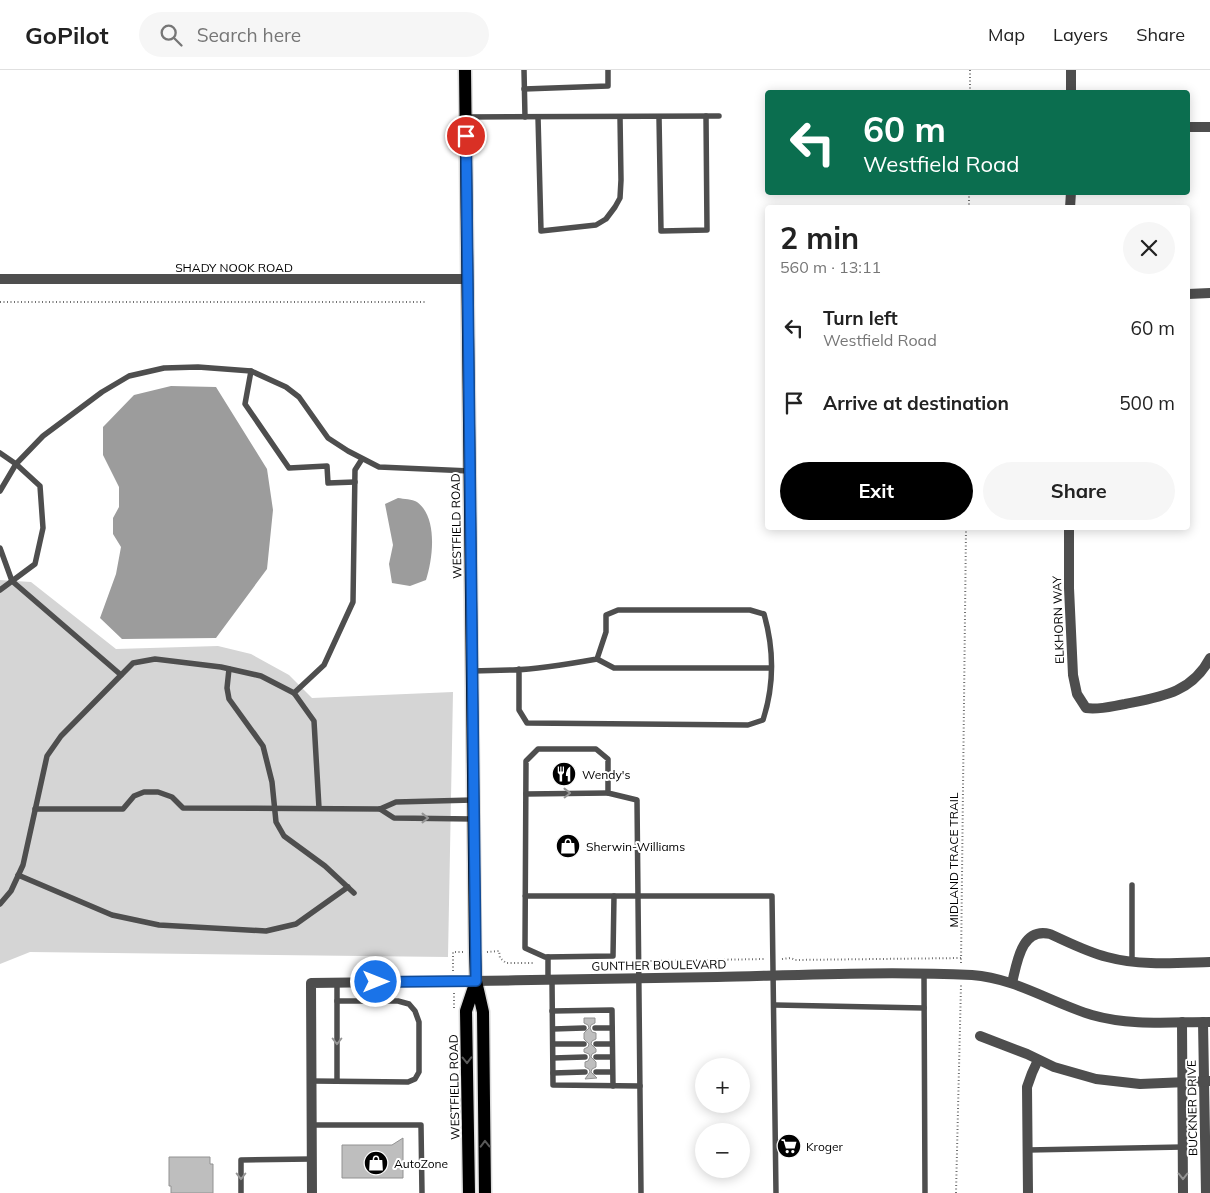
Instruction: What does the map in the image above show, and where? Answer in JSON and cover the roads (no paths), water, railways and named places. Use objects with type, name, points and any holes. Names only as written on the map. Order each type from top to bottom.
[{"type":"main road","name":"WESTFIELD ROAD","points":[[465,70],[475,952],[476,981],[483,1012],[485,1193]]},
{"type":"main road","name":"WESTFIELD ROAD","points":[[469,1193],[466,1011],[476,981]]},
{"type":"street","points":[[1071,70],[1071,90]]},
{"type":"street","points":[[1190,127],[1210,127]]},
{"type":"street","name":"SHADY NOOK ROAD","points":[[0,280],[467,279]]},
{"type":"street","points":[[1190,294],[1210,293]]},
{"type":"street","name":"ELKHORN WAY","points":[[1069,530],[1069,588],[1073,675],[1077,694],[1086,708],[1102,708],[1147,700],[1182,689],[1197,678],[1210,658]]},
{"type":"street","points":[[1012,983],[1024,944],[1031,936],[1041,932],[1101,955],[1132,962],[1210,962]]},
{"type":"street","name":"GUNTHER BOULEVARD","points":[[312,1193],[311,982],[924,974],[984,976],[1012,983],[1101,1018],[1128,1022],[1207,1022]]},
{"type":"street","name":"BUCKNER DRIVE","points":[[1182,1022],[1183,1193]]},
{"type":"street","name":"BUCKNER DRIVE","points":[[1206,1193],[1207,1022]]},
{"type":"street","points":[[980,1036],[1069,1072],[1096,1079],[1130,1084],[1207,1081]]},
{"type":"street","points":[[1028,1193],[1028,1087],[1038,1060]]},
{"type":"lane","points":[[524,70],[524,117]]},
{"type":"lane","points":[[524,89],[608,86],[608,70]]},
{"type":"lane","points":[[659,116],[661,231],[707,230],[706,116]]},
{"type":"lane","points":[[465,117],[719,116]]},
{"type":"lane","points":[[538,117],[541,231],[596,225],[606,219],[615,207],[620,198],[620,117]]},
{"type":"lane","points":[[0,491],[16,464],[43,436],[102,392],[129,376],[164,368],[198,366],[251,371],[286,387],[299,397],[328,438],[379,467],[470,471]]},
{"type":"lane","points":[[251,371],[245,404],[289,468],[327,466],[328,483],[355,482]]},
{"type":"lane","points":[[0,453],[16,464],[40,486],[43,528],[35,564],[0,590]]},
{"type":"lane","points":[[294,693],[324,665],[353,602],[355,470],[362,458]]},
{"type":"lane","points":[[0,548],[12,581],[121,675]]},
{"type":"lane","points":[[518,669],[520,710],[527,723],[748,725],[763,720],[770,698],[769,630],[764,614],[750,610],[618,610],[606,615],[606,632],[597,659]]},
{"type":"lane","points":[[0,904],[10,891],[23,865],[47,756],[61,736],[133,663],[155,659],[229,669],[261,676],[294,693],[314,721],[319,808]]},
{"type":"lane","points":[[472,671],[563,665],[597,659],[614,668],[771,668]]},
{"type":"lane","points":[[229,669],[227,688],[229,699],[263,746],[272,782],[276,822],[284,836],[325,866],[354,893]]},
{"type":"lane","points":[[608,793],[608,759],[596,749],[538,749],[526,761],[525,948],[548,960],[613,956],[614,896]]},
{"type":"lane","points":[[35,809],[122,809],[134,796],[144,792],[158,792],[172,797],[183,808],[380,809],[396,802],[473,800]]},
{"type":"lane","points":[[526,794],[608,793],[637,800],[641,1193]]},
{"type":"lane","points":[[380,809],[394,818],[473,819]]},
{"type":"lane","points":[[18,874],[112,915],[159,925],[266,931],[296,924],[348,887]]},
{"type":"lane","points":[[1132,885],[1132,962]]},
{"type":"lane","points":[[525,896],[772,896],[775,976],[776,1193]]},
{"type":"lane","points":[[548,960],[552,1011],[553,1085],[640,1086]]},
{"type":"lane","points":[[924,974],[925,1193]]},
{"type":"lane","points":[[337,982],[338,1081]]},
{"type":"lane","points":[[312,1081],[408,1082],[415,1079],[419,1072],[419,1022],[415,1010],[410,1004],[398,1001],[337,1002]]},
{"type":"lane","points":[[775,1005],[924,1008]]},
{"type":"lane","points":[[552,1011],[612,1010],[613,1086]]},
{"type":"lane","points":[[552,1029],[584,1028]]},
{"type":"lane","points":[[595,1028],[612,1028]]},
{"type":"lane","points":[[553,1044],[584,1044]]},
{"type":"lane","points":[[596,1044],[612,1044]]},
{"type":"lane","points":[[553,1058],[584,1057]]},
{"type":"lane","points":[[596,1057],[612,1057]]},
{"type":"lane","points":[[553,1073],[585,1072]]},
{"type":"lane","points":[[596,1072],[612,1072]]},
{"type":"lane","points":[[312,1125],[421,1125],[422,1193]]},
{"type":"lane","points":[[1028,1150],[1183,1147]]},
{"type":"lane","points":[[240,1193],[241,1160],[312,1159]]},
{"type":"place","name":"Wendy's","points":[[564,774]]},
{"type":"place","name":"Sherwin-Williams","points":[[568,846]]},
{"type":"place","name":"Kroger","points":[[789,1146]]},
{"type":"place","name":"AutoZone","points":[[376,1163]]}]
